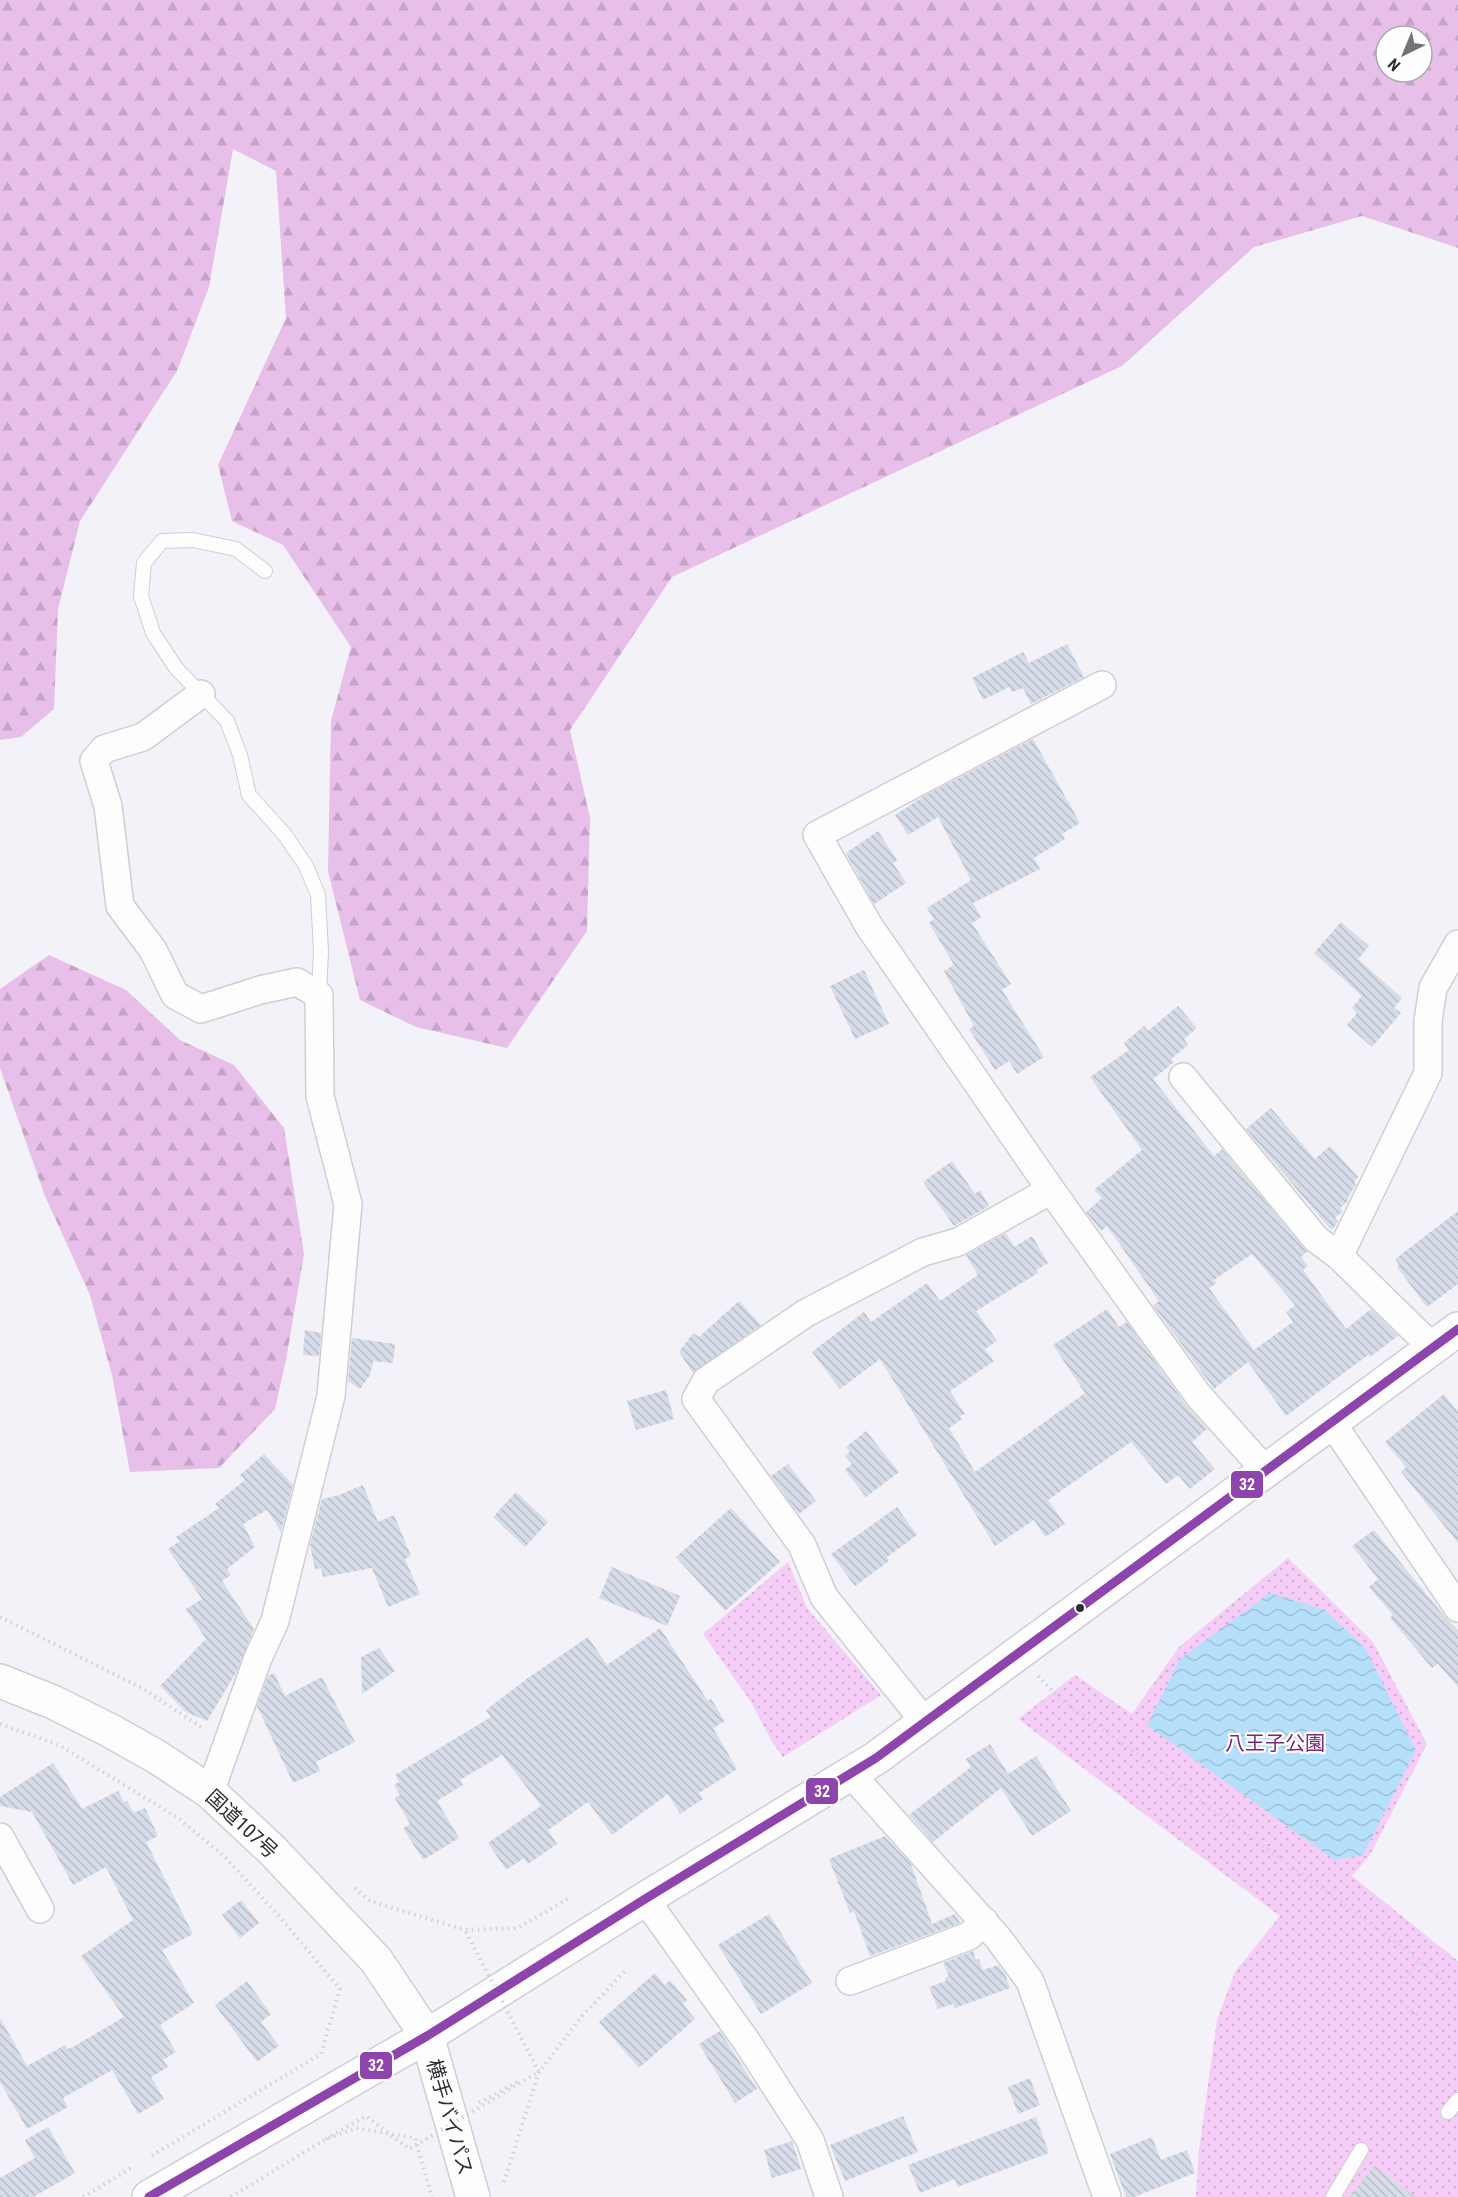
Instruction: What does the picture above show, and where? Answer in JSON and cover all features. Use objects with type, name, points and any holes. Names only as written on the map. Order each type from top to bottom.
[{"type":"main road","points":[[149,2197],[427,2036],[876,1758],[1445,1338]]},
{"type":"main road","name":"国道107号","points":[[0,1681],[54,1702],[157,1756],[210,1792],[273,1851],[376,1960],[427,2036]]},
{"type":"main road","name":"横手バイパス","points":[[427,2036],[472,2197]]},
{"type":"street","points":[[1102,685],[817,835],[869,926],[1051,1190],[1198,1395],[1266,1471]]},
{"type":"street","points":[[201,694],[143,737],[104,749],[94,761],[108,806],[120,906],[153,950],[176,995],[201,1009],[260,990],[297,982],[319,995],[320,1096],[348,1204],[331,1396],[276,1621],[258,1658],[210,1792]]},
{"type":"street","points":[[1339,1256],[1428,1073],[1428,1021],[1433,988],[1458,944]]},
{"type":"street","points":[[1183,1077],[1316,1239],[1445,1338]]},
{"type":"street","points":[[925,1722],[824,1597],[802,1545],[696,1399],[706,1381],[806,1313],[923,1252],[958,1242],[1051,1190]]},
{"type":"street","points":[[1332,1423],[1458,1608]]},
{"type":"street","points":[[850,1773],[984,1921],[1030,1981],[1107,2197]]},
{"type":"street","points":[[0,1837],[40,1909]]},
{"type":"street","points":[[645,1899],[747,2042],[810,2140],[829,2197]]},
{"type":"street","points":[[850,1981],[969,1936],[984,1921]]},
{"type":"lane","points":[[265,571],[236,549],[193,540],[162,541],[144,563],[141,596],[153,633],[176,668],[227,721],[240,755],[249,795],[285,835],[306,866],[318,895],[321,951],[319,995]]},
{"type":"lane","points":[[1448,2112],[1458,2100]]},
{"type":"lane","points":[[1333,2197],[1361,2150]]},
{"type":"path","points":[[0,1617],[142,1688],[227,1744]]},
{"type":"path","points":[[1017,1654],[1058,1697],[1450,1986]]},
{"type":"path","points":[[0,1724],[58,1745],[178,1818],[224,1857],[278,1915],[340,1989],[321,2054],[144,2160]]},
{"type":"path","points":[[369,1901],[465,1930],[518,1928],[571,1897]]},
{"type":"path","points":[[465,1930],[539,2072]]},
{"type":"path","points":[[1402,1983],[1419,1961]]},
{"type":"path","points":[[504,2182],[539,2072],[582,2016],[626,1970]]},
{"type":"path","points":[[1402,2003],[1423,2020]]},
{"type":"path","points":[[231,2197],[366,2116],[409,2149],[539,2072]]},
{"type":"path","points":[[326,2139],[356,2128],[415,2138],[432,2197]]},
{"type":"path","points":[[83,2197],[134,2166]]},
{"type":"green space","points":[[0,0],[1458,0],[1458,248],[1362,216],[1254,247],[1122,366],[672,577],[570,730],[590,818],[587,931],[507,1048],[416,1027],[360,1000],[328,871],[331,721],[351,647],[283,545],[232,521],[218,465],[286,318],[276,171],[233,149],[209,287],[177,371],[80,521],[58,609],[54,709],[21,737],[0,740]]},
{"type":"green space","points":[[49,955],[126,990],[180,1040],[234,1065],[284,1128],[304,1254],[286,1360],[275,1409],[219,1468],[130,1472],[112,1375],[90,1295],[45,1196],[0,1068],[0,989]]},
{"type":"green space","name":"八王子公園","points":[[1288,1558],[1373,1642],[1427,1744],[1370,1855],[1352,1876],[1458,1961],[1458,2197],[1196,2197],[1199,2150],[1217,2020],[1235,1972],[1280,1916],[1018,1719],[1075,1675],[1132,1714],[1179,1647]]},
{"type":"green space","points":[[788,1562],[807,1608],[881,1695],[783,1757],[772,1742],[751,1702],[703,1634]]},
{"type":"water","points":[[1270,1593],[1325,1610],[1365,1648],[1416,1750],[1363,1855],[1334,1860],[1147,1725],[1180,1659]]},
{"type":"building","points":[[1067,644],[1084,677],[1031,704],[1023,688],[1012,692],[1009,687],[983,700],[972,678],[1023,652],[1029,663]]},
{"type":"building","points":[[1033,739],[1080,823],[1062,834],[1065,839],[1034,858],[1040,869],[973,903],[981,917],[972,923],[1011,984],[1002,990],[1044,1057],[1017,1074],[1009,1061],[995,1070],[969,1029],[974,1026],[944,971],[954,965],[929,923],[934,919],[927,908],[971,880],[938,817],[908,835],[895,815],[926,795]]},
{"type":"building","points":[[878,831],[897,860],[893,863],[906,883],[874,904],[846,853]]},
{"type":"building","points":[[1341,922],[1369,946],[1358,959],[1402,998],[1394,1008],[1401,1013],[1372,1047],[1347,1025],[1357,1013],[1352,1008],[1362,996],[1314,953]]},
{"type":"building","points":[[864,970],[889,1024],[855,1039],[830,986]]},
{"type":"building","points":[[1178,1006],[1197,1028],[1184,1039],[1188,1045],[1171,1059],[1174,1062],[1153,1079],[1214,1156],[1222,1149],[1307,1252],[1301,1257],[1308,1266],[1303,1270],[1346,1329],[1371,1309],[1398,1336],[1370,1357],[1368,1355],[1286,1416],[1248,1362],[1214,1389],[1153,1305],[1159,1301],[1107,1226],[1101,1231],[1086,1212],[1102,1198],[1094,1190],[1142,1150],[1090,1077],[1129,1050],[1124,1043],[1144,1026],[1148,1031]],"holes":[[[1252,1254],[1295,1305],[1286,1312],[1293,1322],[1254,1350],[1209,1288],[1217,1283],[1214,1280]]]},
{"type":"building","points":[[1271,1108],[1315,1159],[1330,1146],[1358,1177],[1348,1201],[1340,1208],[1343,1211],[1335,1218],[1338,1221],[1336,1225],[1331,1230],[1246,1129]]},
{"type":"building","points":[[952,1161],[975,1194],[980,1190],[989,1206],[954,1226],[923,1182]]},
{"type":"building","points":[[1458,1211],[1458,1284],[1427,1307],[1397,1267],[1399,1265],[1395,1259]]},
{"type":"building","points":[[1006,1233],[1014,1247],[1032,1236],[1048,1263],[1036,1270],[1038,1273],[976,1311],[997,1341],[985,1349],[994,1361],[950,1391],[965,1414],[949,1428],[975,1472],[1085,1393],[1053,1345],[1107,1309],[1119,1327],[1127,1322],[1185,1404],[1207,1429],[1192,1442],[1215,1469],[1190,1489],[1178,1475],[1166,1484],[1131,1442],[1048,1500],[1065,1524],[1045,1537],[1034,1520],[995,1546],[880,1359],[840,1389],[812,1352],[864,1312],[871,1322],[927,1283],[940,1301],[978,1275],[966,1255]]},
{"type":"building","points":[[739,1301],[761,1325],[693,1373],[679,1352],[693,1333],[699,1337]]},
{"type":"building","points":[[305,1330],[321,1333],[319,1356],[303,1355]]},
{"type":"building","points":[[352,1338],[395,1344],[393,1363],[373,1361],[370,1375],[360,1389],[348,1381]]},
{"type":"building","points":[[666,1390],[674,1419],[636,1430],[627,1401]]},
{"type":"building","points":[[1444,1394],[1458,1412],[1458,1543],[1401,1472],[1406,1467],[1385,1442]]},
{"type":"building","points":[[866,1431],[899,1472],[866,1497],[845,1470],[852,1464],[845,1456],[850,1452],[846,1447]]},
{"type":"building","points":[[264,1454],[293,1485],[281,1532],[267,1510],[243,1524],[255,1547],[227,1569],[231,1575],[222,1581],[254,1629],[237,1671],[207,1721],[186,1712],[160,1686],[206,1639],[186,1609],[202,1599],[168,1549],[180,1541],[176,1537],[219,1508],[215,1504],[245,1480],[240,1475]]},
{"type":"building","points":[[788,1464],[816,1501],[799,1514],[771,1476]]},
{"type":"building","points":[[363,1485],[378,1522],[394,1515],[411,1556],[405,1559],[420,1594],[388,1607],[372,1568],[323,1577],[321,1568],[315,1569],[310,1545],[322,1499]]},
{"type":"building","points":[[516,1492],[548,1522],[525,1547],[493,1517]]},
{"type":"building","points":[[897,1507],[917,1535],[887,1557],[889,1561],[855,1586],[831,1554]]},
{"type":"building","points":[[731,1508],[780,1562],[725,1611],[676,1557]]},
{"type":"building","points":[[1374,1530],[1458,1630],[1458,1687],[1438,1664],[1432,1668],[1390,1618],[1393,1615],[1369,1587],[1378,1579],[1352,1546]]},
{"type":"building","points":[[612,1567],[680,1596],[667,1626],[599,1598]]},
{"type":"building","points":[[660,1628],[708,1701],[711,1699],[725,1721],[713,1728],[737,1769],[699,1793],[703,1799],[680,1814],[668,1794],[612,1835],[588,1802],[548,1830],[557,1844],[528,1864],[524,1858],[506,1870],[488,1843],[541,1806],[502,1755],[460,1780],[463,1785],[437,1801],[459,1838],[423,1860],[403,1828],[410,1824],[395,1798],[400,1795],[394,1785],[399,1782],[395,1775],[491,1717],[486,1710],[588,1637],[607,1665]]},
{"type":"building","points":[[379,1648],[395,1671],[362,1694],[361,1657]]},
{"type":"building","points":[[274,1673],[285,1696],[322,1677],[355,1742],[316,1762],[320,1771],[293,1783],[257,1706],[268,1676]]},
{"type":"building","points":[[990,1744],[1008,1774],[1036,1756],[1071,1811],[1032,1836],[1001,1788],[933,1842],[909,1815],[971,1767],[966,1759]]},
{"type":"building","points":[[53,1763],[82,1809],[118,1791],[134,1813],[145,1808],[158,1836],[146,1842],[193,1934],[162,1950],[194,2003],[160,2025],[176,2052],[163,2060],[168,2067],[151,2077],[164,2099],[138,2114],[112,2070],[63,2098],[68,2107],[27,2129],[0,2082],[0,2018],[27,2066],[65,2045],[67,2049],[73,2047],[124,2017],[81,1956],[133,1920],[106,1867],[73,1885],[32,1812],[0,1806],[0,1797]]},
{"type":"building","points":[[885,1836],[911,1864],[932,1924],[955,1914],[960,1923],[870,1956],[854,1911],[850,1913],[829,1859]]},
{"type":"building","points":[[241,1900],[259,1923],[240,1938],[222,1915]]},
{"type":"building","points":[[769,1914],[812,1983],[761,2014],[718,1945]]},
{"type":"building","points":[[973,1951],[983,1970],[998,1965],[1005,1974],[1010,1988],[955,2008],[953,2004],[938,2009],[929,1987],[946,1981],[945,1978],[949,1976],[943,1963]]},
{"type":"building","points":[[655,1973],[665,1985],[670,1980],[687,2000],[683,2004],[695,2019],[639,2068],[599,2022]]},
{"type":"building","points":[[247,1981],[271,2014],[261,2022],[279,2046],[257,2062],[215,2005]]},
{"type":"building","points":[[720,2031],[757,2089],[735,2103],[699,2044]]},
{"type":"building","points":[[1030,2078],[1040,2105],[1018,2114],[1008,2087]]},
{"type":"building","points":[[903,2116],[918,2152],[845,2181],[830,2145]]},
{"type":"building","points":[[1036,2117],[1049,2153],[957,2187],[955,2179],[920,2193],[908,2165]]},
{"type":"building","points":[[48,2127],[75,2173],[33,2197],[0,2197],[0,2178],[35,2158],[25,2140]]},
{"type":"building","points":[[1152,2137],[1161,2160],[1187,2150],[1195,2173],[1134,2197],[1126,2197],[1110,2154]]},
{"type":"building","points":[[792,2141],[801,2169],[772,2178],[764,2150]]},
{"type":"building","points":[[1374,2166],[1415,2197],[1350,2197]]},
{"type":"transit line","name":"32","points":[[149,2197],[427,2036],[876,1758],[1458,1329]]}]
